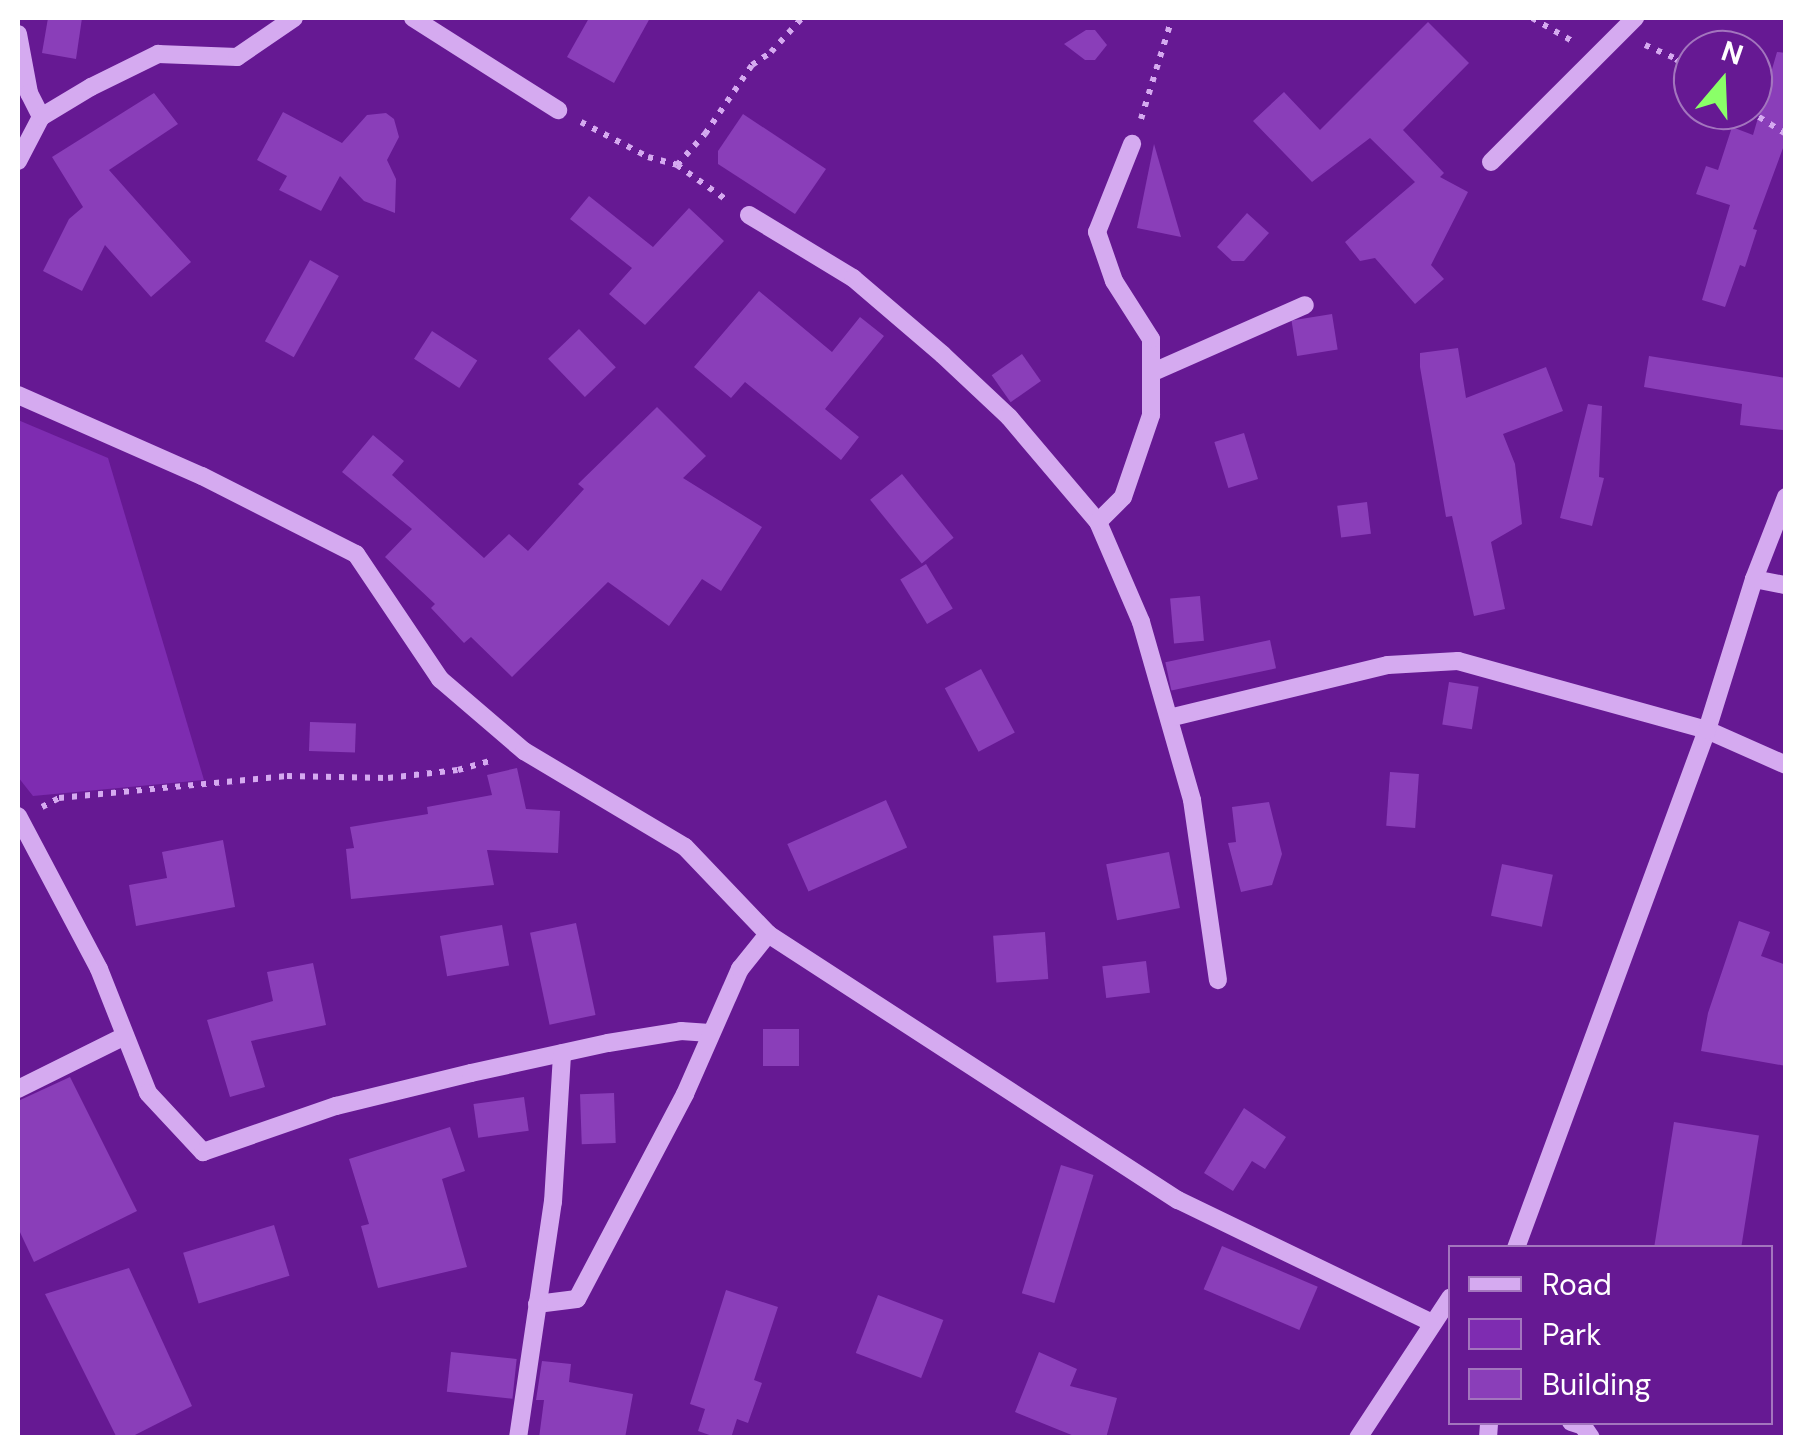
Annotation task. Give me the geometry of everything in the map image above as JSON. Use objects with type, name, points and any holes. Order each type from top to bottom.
[{"type":"street","points":[[18,160],[40,117],[158,54],[237,56],[294,18]]},
{"type":"street","points":[[412,18],[558,110]]},
{"type":"street","points":[[1491,162],[1636,18]]},
{"type":"street","points":[[18,34],[29,93],[40,117]]},
{"type":"street","points":[[1098,522],[1123,497],[1151,415],[1151,339],[1114,281],[1097,232],[1132,144]]},
{"type":"street","points":[[749,214],[853,278],[943,355],[1009,417],[1098,522],[1141,622],[1192,800],[1218,980]]},
{"type":"street","points":[[1151,374],[1306,305]]},
{"type":"street","points":[[18,396],[202,476],[356,554],[440,679],[524,751],[685,847],[768,934],[1178,1200],[1432,1323]]},
{"type":"street","points":[[1517,1245],[1708,730],[1754,579],[1786,497]]},
{"type":"street","points":[[1754,579],[1786,586]]},
{"type":"street","points":[[1169,718],[1388,665],[1458,661],[1708,730],[1786,765]]},
{"type":"street","points":[[18,818],[99,969],[148,1093],[203,1152],[336,1106],[562,1053],[681,1030],[710,1033]]},
{"type":"street","points":[[537,1304],[577,1299],[686,1094],[740,969],[768,934]]},
{"type":"street","points":[[18,1089],[125,1036]]},
{"type":"street","points":[[518,1438],[553,1202],[562,1053]]},
{"type":"street","points":[[1358,1438],[1448,1301]]},
{"type":"path","points":[[677,166],[706,134],[752,65],[771,52],[802,18]]},
{"type":"path","points":[[1132,144],[1172,18]]},
{"type":"path","points":[[1532,18],[1564,34],[1596,59]]},
{"type":"path","points":[[1622,33],[1673,58]]},
{"type":"path","points":[[558,110],[648,157],[677,166],[749,214]]},
{"type":"path","points":[[18,818],[60,798],[287,776],[406,776],[458,770],[524,751]]},
{"type":"green space","points":[[18,420],[108,458],[204,780],[33,796],[18,777]]},
{"type":"building","points":[[48,18],[82,18],[76,59],[42,53]]},
{"type":"building","points":[[589,18],[650,18],[614,83],[567,57]]},
{"type":"building","points":[[1428,22],[1469,63],[1403,130],[1444,173],[1440,177],[1468,192],[1431,265],[1444,279],[1415,304],[1375,258],[1360,261],[1345,242],[1415,182],[1370,138],[1312,182],[1253,121],[1284,92],[1320,130]]},
{"type":"building","points":[[1086,30],[1095,30],[1107,45],[1095,60],[1085,60],[1064,44]]},
{"type":"building","points":[[1777,52],[1786,53],[1786,140],[1753,229],[1757,230],[1745,267],[1740,265],[1725,307],[1702,300],[1730,205],[1696,194],[1706,166],[1718,170],[1731,130],[1753,135],[1754,130],[1773,130],[1773,66]]},
{"type":"building","points":[[154,93],[178,124],[109,170],[191,262],[151,297],[105,245],[82,291],[43,271],[69,219],[83,207],[52,157]]},
{"type":"building","points":[[283,112],[342,143],[367,115],[386,113],[394,119],[399,137],[387,160],[396,179],[395,213],[364,201],[340,176],[321,211],[279,190],[287,176],[257,160]]},
{"type":"building","points":[[743,114],[826,169],[795,214],[718,164],[718,151]]},
{"type":"building","points":[[1154,144],[1181,237],[1137,228]]},
{"type":"building","points":[[589,196],[653,247],[689,208],[724,241],[645,325],[609,294],[632,268],[570,219]]},
{"type":"building","points":[[1247,213],[1269,233],[1244,261],[1232,261],[1217,247]]},
{"type":"building","points":[[310,260],[339,276],[294,357],[265,341]]},
{"type":"building","points":[[759,291],[832,352],[860,317],[884,336],[825,409],[859,437],[841,460],[745,382],[731,398],[694,367]]},
{"type":"building","points":[[1332,314],[1338,350],[1297,356],[1292,320]]},
{"type":"building","points":[[579,329],[616,367],[585,397],[548,359]]},
{"type":"building","points":[[432,331],[477,360],[459,388],[414,359]]},
{"type":"building","points":[[1458,348],[1466,398],[1546,367],[1563,411],[1503,434],[1515,464],[1522,524],[1491,542],[1505,609],[1474,616],[1452,516],[1446,517],[1420,367],[1420,353]]},
{"type":"building","points":[[1022,354],[1041,381],[1011,402],[992,375]]},
{"type":"building","points":[[1649,356],[1786,378],[1783,430],[1740,425],[1742,404],[1644,387]]},
{"type":"building","points":[[1588,404],[1602,406],[1599,477],[1604,478],[1592,526],[1560,518]]},
{"type":"building","points":[[657,407],[706,456],[683,478],[762,527],[721,591],[702,579],[669,626],[608,582],[512,677],[471,637],[464,643],[431,608],[435,604],[385,557],[412,529],[342,472],[373,435],[404,461],[392,475],[484,558],[509,534],[528,551],[584,489],[578,484]]},
{"type":"building","points":[[1244,433],[1258,479],[1228,488],[1214,442]]},
{"type":"building","points":[[902,474],[954,538],[922,564],[870,500]]},
{"type":"building","points":[[1367,502],[1371,534],[1341,537],[1337,506]]},
{"type":"building","points":[[926,564],[953,609],[927,624],[900,579]]},
{"type":"building","points":[[1200,596],[1204,641],[1174,643],[1170,599]]},
{"type":"building","points":[[1270,640],[1276,668],[1171,691],[1165,662]]},
{"type":"building","points":[[981,669],[1015,733],[979,752],[945,688]]},
{"type":"building","points":[[1449,682],[1479,687],[1472,729],[1442,724]]},
{"type":"building","points":[[310,722],[356,724],[355,753],[309,751]]},
{"type":"building","points":[[517,768],[526,809],[560,811],[558,853],[487,850],[494,885],[351,899],[346,849],[354,848],[350,827],[428,814],[427,807],[492,795],[487,775]]},
{"type":"building","points":[[1390,772],[1419,774],[1415,828],[1386,826]]},
{"type":"building","points":[[886,800],[907,848],[808,891],[787,844]]},
{"type":"building","points":[[1269,802],[1282,854],[1272,885],[1241,892],[1228,843],[1236,842],[1232,807]]},
{"type":"building","points":[[223,840],[235,907],[136,926],[129,885],[167,878],[162,852]]},
{"type":"building","points":[[1169,852],[1180,908],[1117,920],[1106,864]]},
{"type":"building","points":[[1502,864],[1553,875],[1542,927],[1491,916]]},
{"type":"building","points":[[1739,921],[1770,932],[1761,956],[1786,965],[1786,1066],[1701,1051],[1708,1013]]},
{"type":"building","points":[[576,923],[596,1015],[550,1025],[530,933]]},
{"type":"building","points":[[502,925],[509,965],[447,976],[440,936]]},
{"type":"building","points":[[1045,932],[1048,979],[996,983],[993,936]]},
{"type":"building","points":[[1146,961],[1150,993],[1106,998],[1102,966]]},
{"type":"building","points":[[313,963],[326,1025],[251,1041],[265,1087],[230,1097],[207,1020],[273,1001],[267,972]]},
{"type":"building","points":[[763,1029],[799,1029],[799,1066],[763,1066]]},
{"type":"building","points":[[70,1077],[137,1211],[34,1262],[18,1228],[18,1101]]},
{"type":"building","points":[[614,1093],[616,1143],[582,1144],[580,1094]]},
{"type":"building","points":[[524,1097],[529,1131],[478,1138],[473,1104]]},
{"type":"building","points":[[1244,1108],[1286,1137],[1265,1169],[1252,1161],[1233,1191],[1204,1173]]},
{"type":"building","points":[[1674,1122],[1759,1135],[1742,1245],[1655,1245]]},
{"type":"building","points":[[450,1127],[465,1171],[442,1179],[467,1267],[378,1288],[361,1226],[369,1224],[349,1159]]},
{"type":"building","points":[[1061,1165],[1094,1175],[1054,1303],[1022,1293]]},
{"type":"building","points":[[274,1225],[289,1276],[199,1303],[183,1253]]},
{"type":"building","points":[[1222,1246],[1318,1287],[1299,1330],[1204,1289]]},
{"type":"building","points":[[129,1268],[192,1406],[129,1438],[117,1438],[45,1294]]},
{"type":"building","points":[[726,1290],[778,1307],[754,1380],[762,1383],[748,1423],[737,1419],[731,1438],[718,1438],[698,1431],[705,1409],[690,1404]]},
{"type":"building","points":[[878,1295],[943,1320],[921,1378],[856,1353]]},
{"type":"building","points":[[451,1352],[517,1359],[512,1399],[447,1392]]},
{"type":"building","points":[[1039,1352],[1077,1369],[1070,1386],[1117,1398],[1106,1438],[1079,1438],[1015,1412]]},
{"type":"building","points":[[542,1361],[571,1364],[569,1382],[633,1394],[625,1438],[539,1438],[544,1400],[536,1400]]}]
